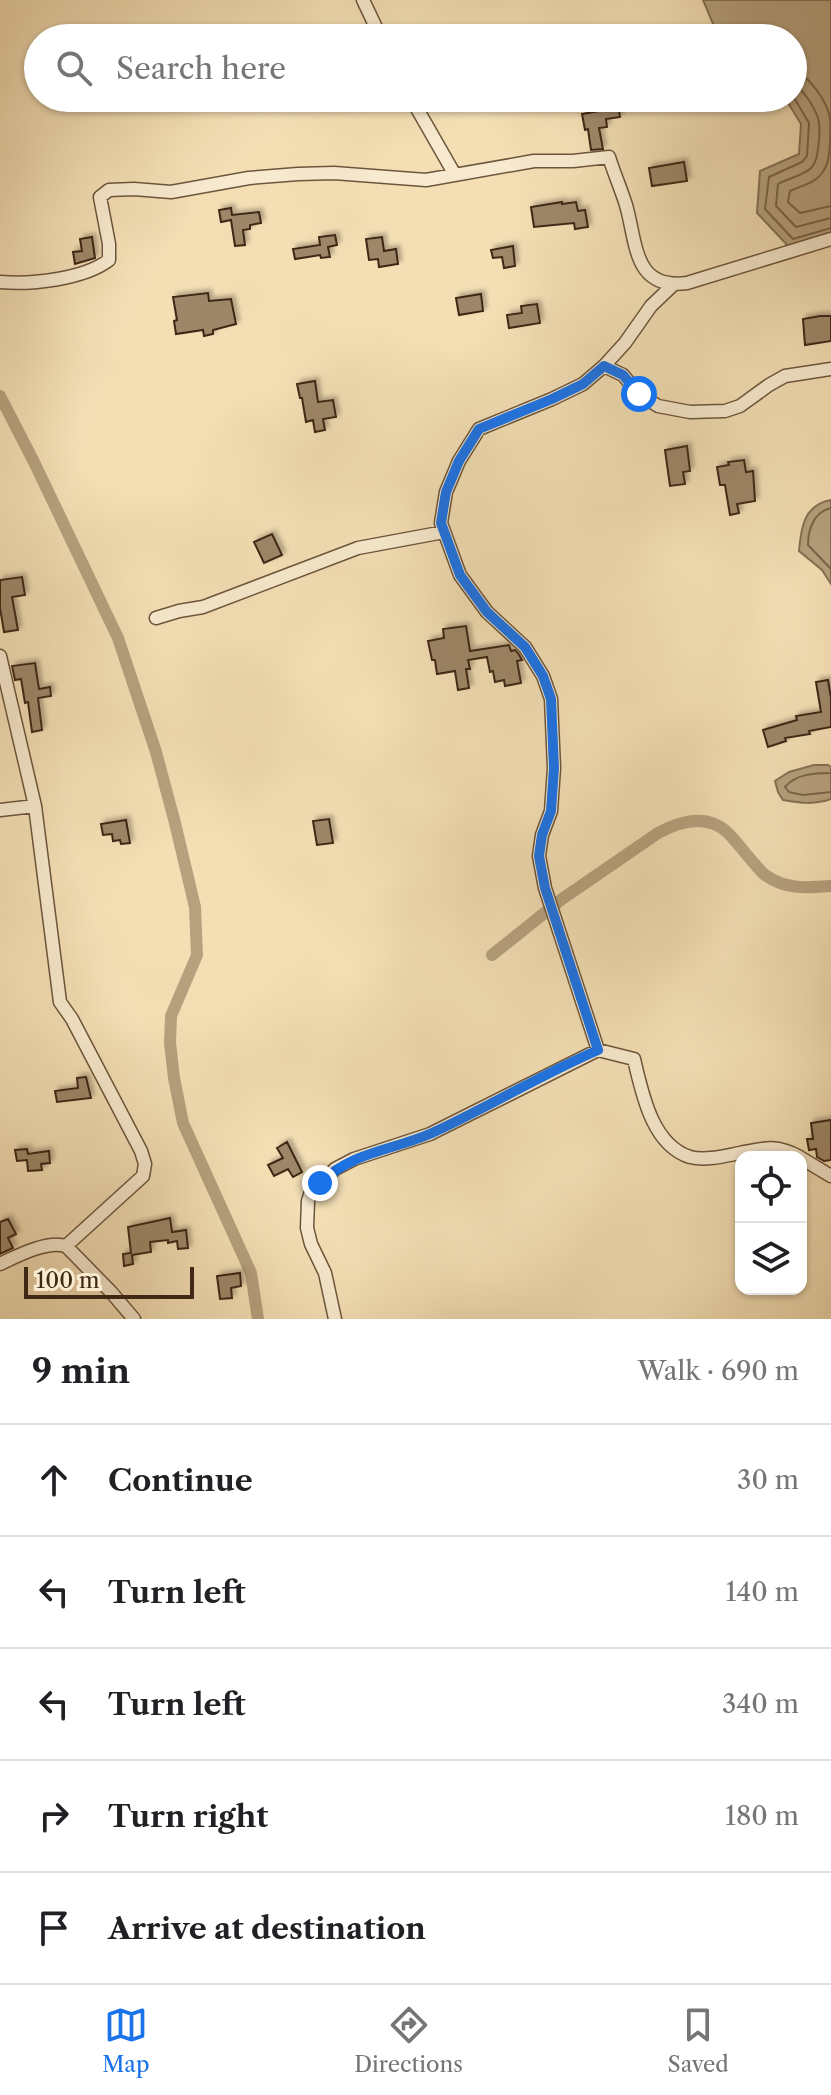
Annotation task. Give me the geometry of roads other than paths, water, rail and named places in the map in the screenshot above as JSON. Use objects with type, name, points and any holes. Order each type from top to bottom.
[{"type":"street","points":[[363,0],[374,24]]},
{"type":"street","points":[[419,112],[455,175]]},
{"type":"street","points":[[0,282],[36,282],[80,273],[109,260],[100,197],[109,190],[171,192],[249,178],[298,174],[334,173],[426,180],[534,161],[609,157],[626,205],[638,257],[656,281],[673,285],[699,280],[831,239]]},
{"type":"street","points":[[598,1050],[545,888],[539,856],[539,846],[551,811],[554,768],[551,699],[543,676],[525,647],[487,612],[460,575],[441,523],[446,492],[459,461],[479,429],[583,384],[625,343],[651,306],[673,285]]},
{"type":"street","points":[[604,366],[623,375],[639,394],[658,406],[690,412],[725,411],[740,406],[785,376],[831,369]]},
{"type":"street","points":[[156,618],[203,607],[358,548],[444,532]]},
{"type":"street","points":[[0,656],[35,806],[60,1002],[79,1032],[145,1164],[143,1176],[66,1246]]},
{"type":"street","points":[[0,810],[35,806]]},
{"type":"street","points":[[335,1319],[325,1273],[307,1228],[311,1192],[335,1169],[354,1159],[430,1134],[598,1050],[634,1059],[643,1099],[670,1147],[692,1157],[713,1158],[735,1154]]},
{"type":"street","points":[[749,1151],[770,1147],[782,1151]]},
{"type":"street","points":[[807,1161],[831,1176]]},
{"type":"street","points":[[0,1264],[28,1251],[58,1243],[66,1246],[134,1319]]},
{"type":"water","points":[[703,0],[831,0],[831,235],[791,249],[757,213],[760,171],[799,154],[801,124],[794,112],[807,112],[807,24],[713,24]]},
{"type":"water","points":[[831,500],[831,584],[822,570],[799,551],[806,518],[815,507]]},
{"type":"water","points":[[814,765],[831,767],[831,799],[807,803],[783,800],[775,781],[789,772]]},
{"type":"waterway","points":[[0,396],[118,638],[156,752],[195,907],[197,955],[171,1016],[174,1078],[183,1123],[251,1273],[258,1319]]},
{"type":"waterway","points":[[492,955],[562,899],[658,833],[684,822],[702,821],[720,827],[773,880],[789,886],[831,886]]}]
